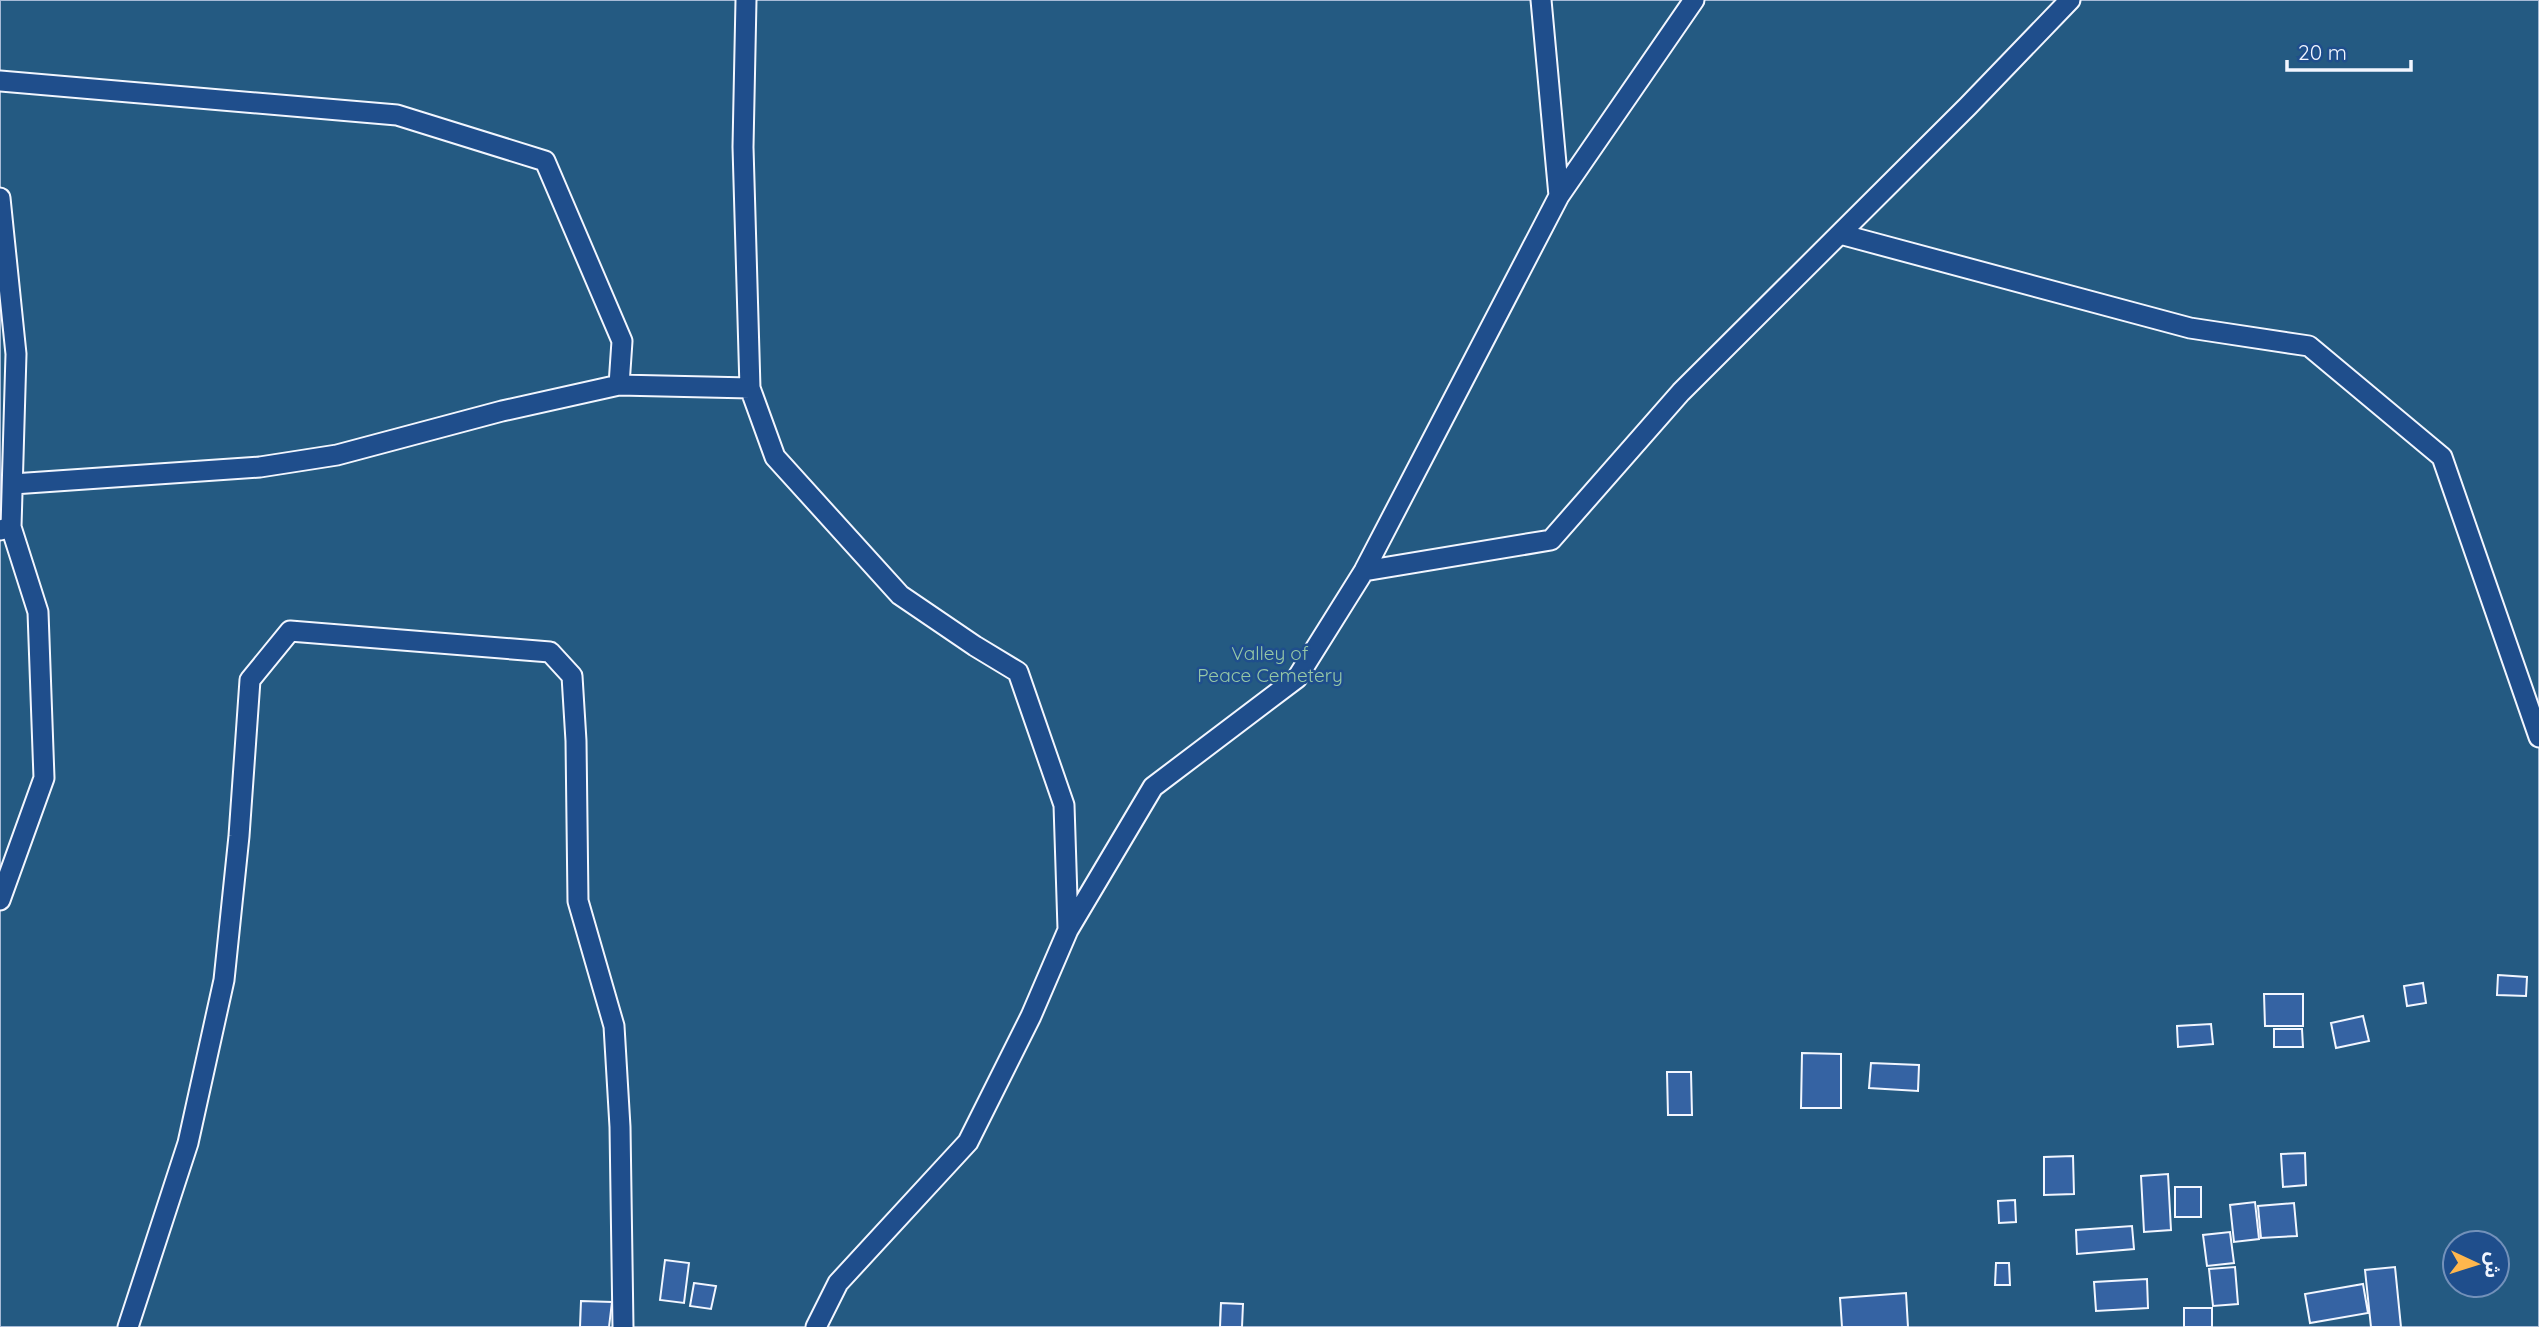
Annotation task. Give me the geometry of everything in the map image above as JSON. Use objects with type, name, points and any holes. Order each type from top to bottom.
[{"type":"lane","points":[[746,0],[743,147],[750,387],[775,457],[901,595],[1018,673],[1064,805],[1068,930]]},
{"type":"lane","points":[[1541,0],[1559,196]]},
{"type":"lane","points":[[816,1327],[838,1283],[968,1142],[1031,1016],[1068,930],[1153,787],[1297,678],[1364,570],[1559,196],[1694,0]]},
{"type":"lane","points":[[1364,570],[1551,540],[1681,392],[2070,0]]},
{"type":"lane","points":[[0,81],[397,115],[545,161],[622,341],[619,385]]},
{"type":"lane","points":[[0,198],[16,354],[13,484],[6,528],[38,612],[44,778],[0,900]]},
{"type":"lane","points":[[1840,234],[2190,328],[2309,346],[2442,457],[2539,737]]},
{"type":"lane","points":[[13,484],[260,467],[337,455],[502,411],[619,385],[750,387]]},
{"type":"lane","points":[[128,1327],[188,1143],[224,980],[239,836],[250,680],[290,631],[550,652],[572,676],[576,741],[578,901],[614,1026],[620,1127],[623,1327]]},
{"type":"green space","name":"Valley of Peace Cemetery","points":[[0,0],[2539,0],[2539,1327],[0,1327]]},
{"type":"building","points":[[2498,975],[2527,977],[2526,996],[2497,995]]},
{"type":"building","points":[[2423,983],[2426,1003],[2407,1006],[2404,986]]},
{"type":"building","points":[[2264,994],[2303,994],[2303,1026],[2265,1026]]},
{"type":"building","points":[[2363,1016],[2369,1041],[2336,1048],[2331,1023]]},
{"type":"building","points":[[2211,1024],[2213,1044],[2178,1047],[2177,1026]]},
{"type":"building","points":[[2274,1029],[2302,1029],[2303,1047],[2274,1047]]},
{"type":"building","points":[[1802,1053],[1841,1054],[1841,1108],[1801,1108]]},
{"type":"building","points":[[1871,1063],[1919,1065],[1918,1091],[1869,1088]]},
{"type":"building","points":[[1667,1072],[1691,1072],[1692,1115],[1668,1115]]},
{"type":"building","points":[[2305,1153],[2306,1185],[2283,1187],[2281,1154]]},
{"type":"building","points":[[2073,1156],[2074,1194],[2044,1195],[2044,1157]]},
{"type":"building","points":[[2168,1174],[2171,1230],[2144,1232],[2141,1176]]},
{"type":"building","points":[[2175,1187],[2201,1187],[2201,1217],[2175,1217]]},
{"type":"building","points":[[2015,1200],[2016,1222],[1999,1223],[1998,1201]]},
{"type":"building","points":[[2255,1202],[2259,1239],[2234,1242],[2230,1205]]},
{"type":"building","points":[[2294,1203],[2297,1236],[2261,1238],[2258,1206]]},
{"type":"building","points":[[2132,1226],[2134,1249],[2077,1254],[2076,1230]]},
{"type":"building","points":[[2230,1232],[2234,1263],[2207,1266],[2203,1235]]},
{"type":"building","points":[[665,1260],[689,1263],[684,1303],[660,1300]]},
{"type":"building","points":[[1996,1263],[2009,1263],[2010,1285],[1995,1285]]},
{"type":"building","points":[[2235,1267],[2238,1304],[2213,1306],[2209,1269]]},
{"type":"building","points":[[2395,1267],[2401,1327],[2371,1327],[2365,1270]]},
{"type":"building","points":[[2147,1279],[2148,1308],[2096,1311],[2094,1282]]},
{"type":"building","points":[[694,1283],[716,1286],[711,1309],[690,1306]]},
{"type":"building","points":[[2363,1284],[2368,1313],[2310,1323],[2305,1294]]},
{"type":"building","points":[[1906,1293],[1908,1327],[1842,1327],[1840,1298]]},
{"type":"building","points":[[581,1301],[612,1302],[609,1327],[580,1327]]},
{"type":"building","points":[[1221,1303],[1243,1304],[1242,1327],[1220,1327]]},
{"type":"building","points":[[2184,1308],[2212,1308],[2212,1327],[2184,1327]]}]
